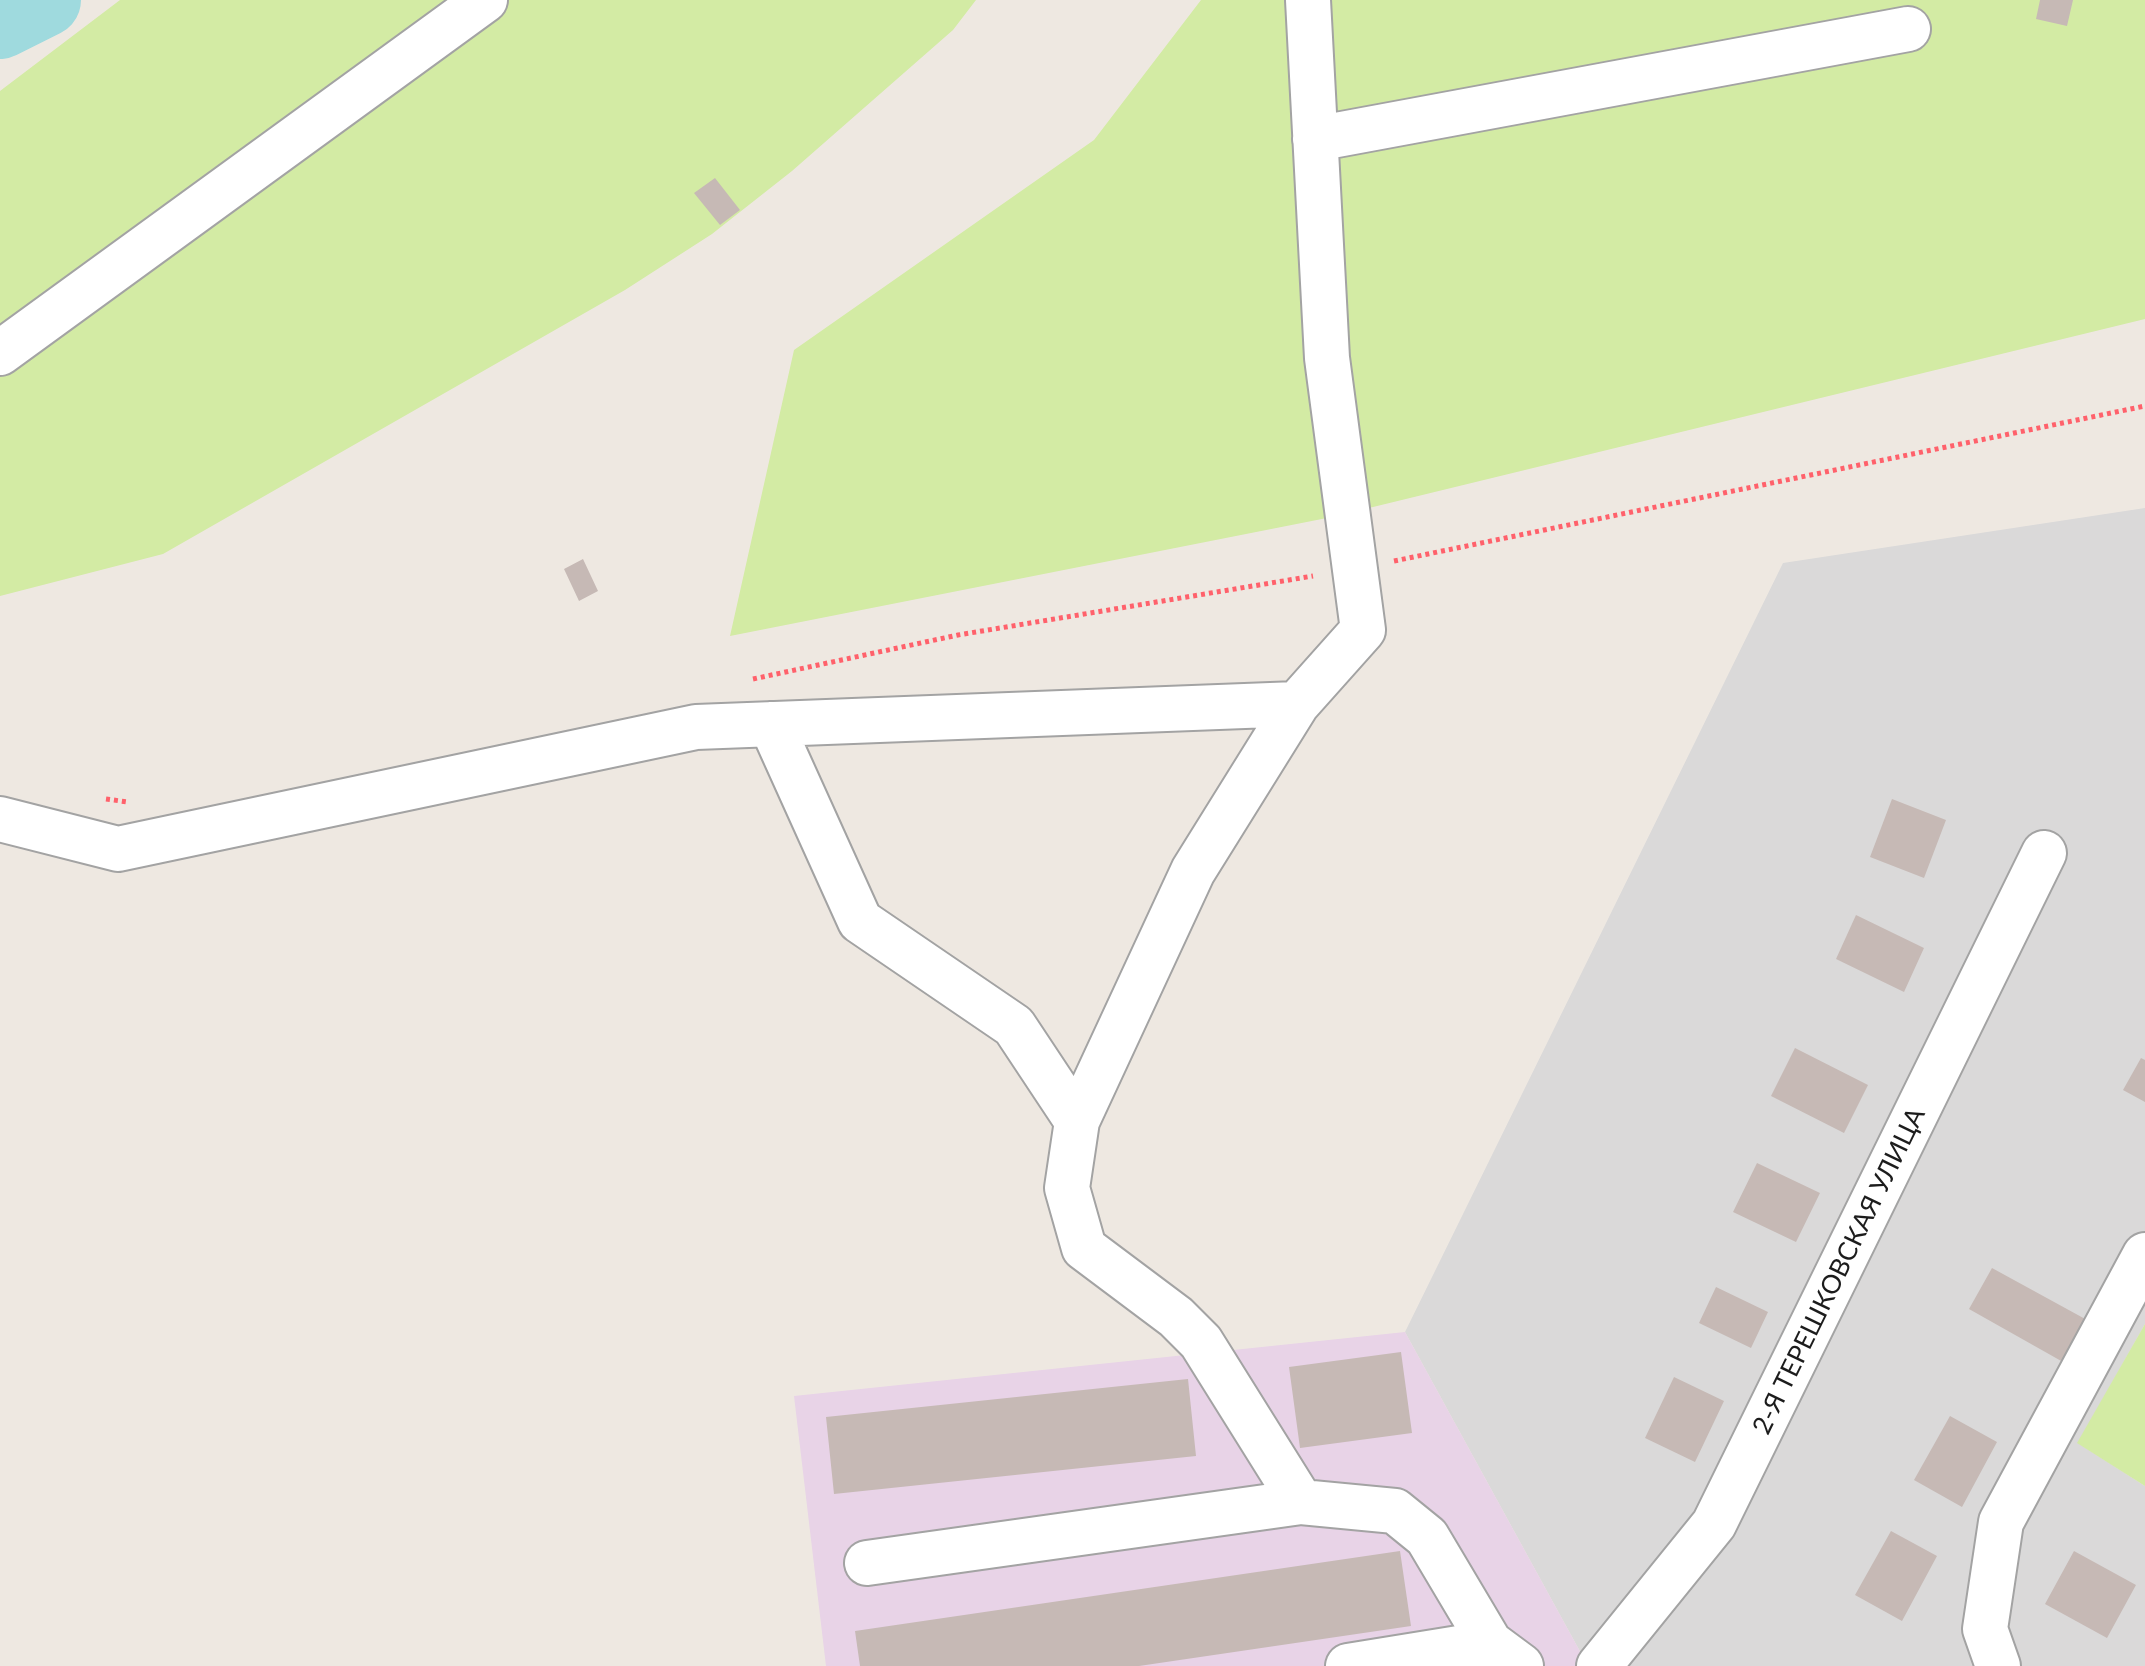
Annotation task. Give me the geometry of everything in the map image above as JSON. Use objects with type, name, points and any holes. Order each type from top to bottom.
[{"type":"street","points":[[0,353],[485,0]]},
{"type":"street","points":[[1301,1502],[1201,1342],[1176,1317],[1084,1248],[1067,1188],[1077,1121],[1193,871],[1297,704],[1363,630],[1327,358],[1308,0]]},
{"type":"street","points":[[1315,139],[1908,29]]},
{"type":"street","points":[[0,819],[118,849],[696,727],[1297,704]]},
{"type":"street","points":[[771,724],[860,921],[1014,1026],[1077,1121]]},
{"type":"street","name":"2-Я ТЕРЕШКОВСКАЯ УЛИЦА","points":[[1599,1666],[1714,1524],[2044,853]]},
{"type":"street","points":[[1991,1647],[2001,1522],[2145,1255]]},
{"type":"street","points":[[867,1563],[1301,1502],[1395,1511],[1427,1537],[1506,1654],[1348,1666]]},
{"type":"path","points":[[1355,569],[2145,406]]},
{"type":"shaded area","points":[[2145,508],[2145,1324],[2078,1443],[2145,1486],[2145,1666],[1588,1666],[1405,1332],[1783,563]]},
{"type":"shaded area","points":[[1405,1332],[1588,1666],[826,1666],[794,1396]]},
{"type":"green space","points":[[120,0],[976,0],[953,30],[792,171],[712,234],[625,290],[163,554],[0,596],[0,91]]},
{"type":"green space","points":[[1201,0],[2145,0],[2145,319],[1332,517],[730,636],[794,350],[1094,140]]},
{"type":"green space","points":[[2145,1324],[2145,1486],[2077,1443]]},
{"type":"building","points":[[2040,0],[2073,0],[2067,26],[2036,19]]},
{"type":"building","points":[[715,178],[740,210],[720,225],[694,193]]},
{"type":"building","points":[[583,559],[598,591],[579,601],[564,569]]},
{"type":"building","points":[[1892,799],[1946,820],[1924,878],[1870,857]]},
{"type":"building","points":[[1856,915],[1924,948],[1904,992],[1836,959]]},
{"type":"building","points":[[1795,1048],[1868,1085],[1844,1133],[1771,1096]]},
{"type":"building","points":[[2141,1058],[2145,1060],[2145,1102],[2123,1090]]},
{"type":"building","points":[[1757,1163],[1820,1193],[1796,1242],[1733,1212]]},
{"type":"building","points":[[1992,1268],[2087,1320],[2063,1362],[1969,1309]]},
{"type":"building","points":[[1716,1287],[1768,1312],[1751,1348],[1699,1323]]},
{"type":"building","points":[[1401,1352],[1412,1433],[1300,1448],[1289,1367]]},
{"type":"building","points":[[1674,1377],[1724,1401],[1695,1462],[1645,1438]]},
{"type":"building","points":[[1188,1379],[1196,1456],[834,1494],[826,1417]]},
{"type":"building","points":[[1950,1416],[1997,1442],[1962,1507],[1914,1480]]},
{"type":"building","points":[[1891,1531],[1937,1556],[1902,1621],[1855,1595]]},
{"type":"building","points":[[1400,1551],[1411,1626],[1139,1666],[860,1666],[855,1631]]},
{"type":"building","points":[[2074,1551],[2136,1585],[2107,1638],[2045,1604]]},
{"type":"waterway","points":[[0,22],[44,0]]}]
